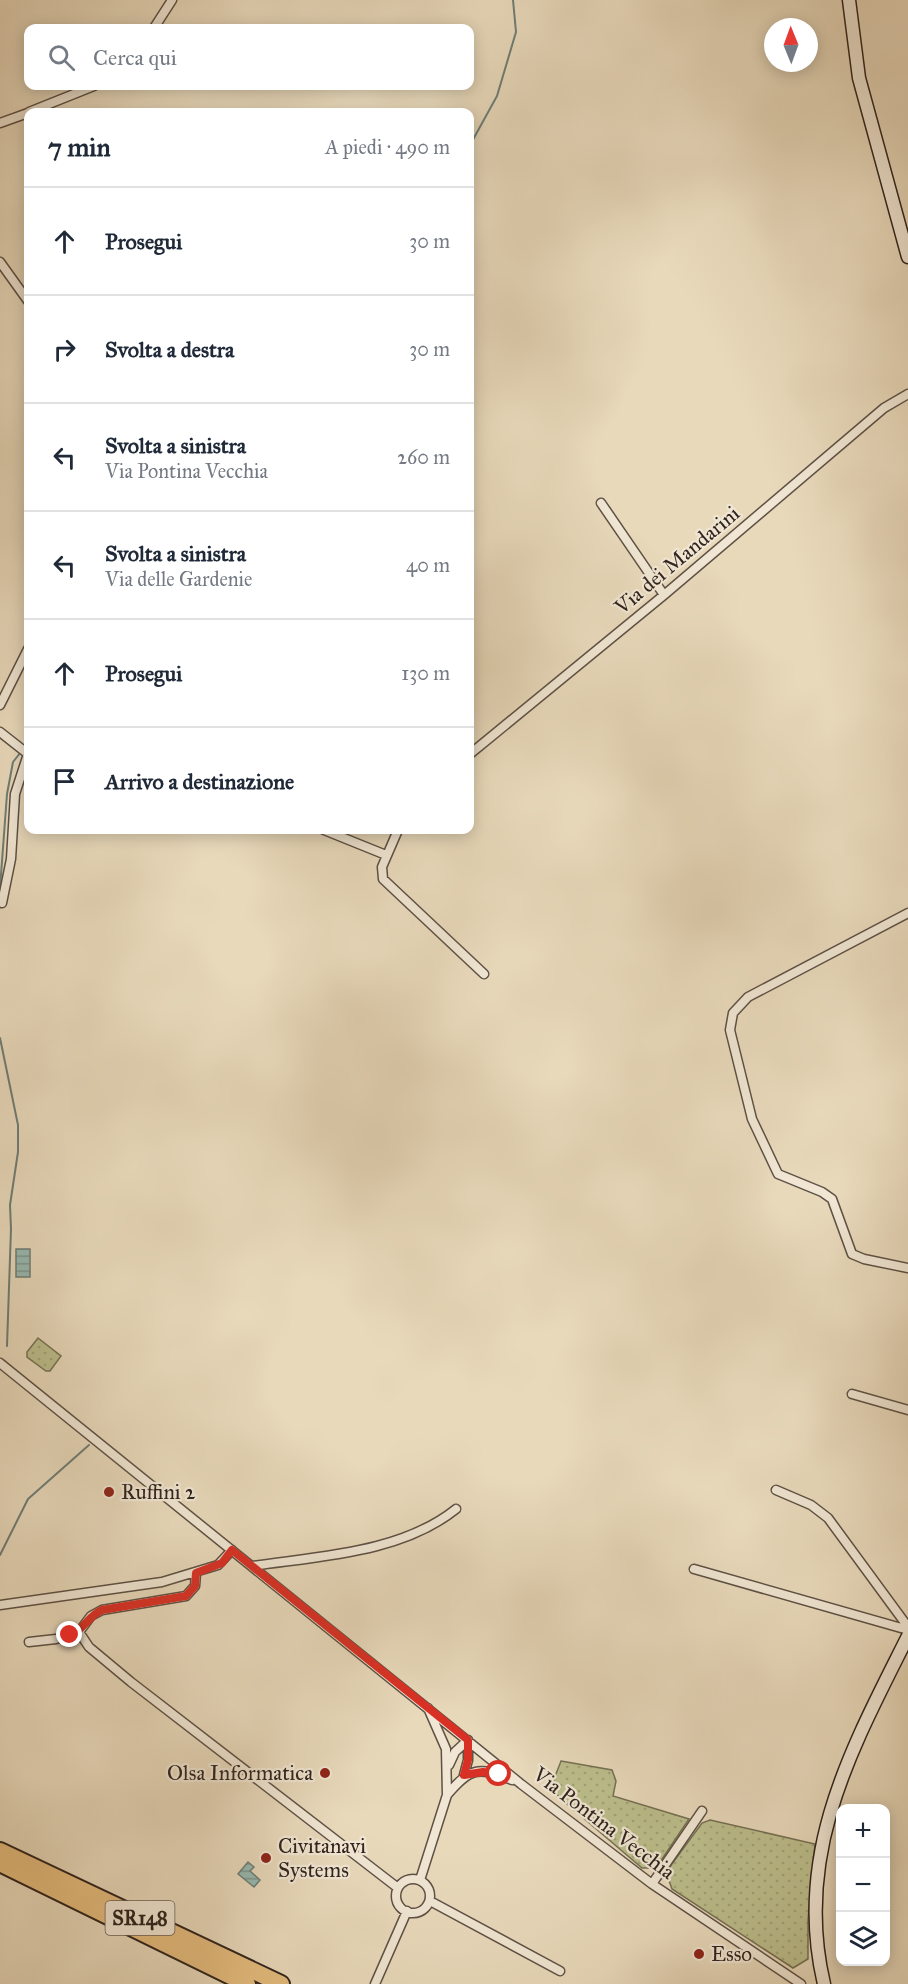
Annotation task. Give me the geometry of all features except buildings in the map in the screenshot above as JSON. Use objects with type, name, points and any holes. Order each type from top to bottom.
[{"type":"highway","name":"SR148","points":[[0,1851],[281,1984]]},
{"type":"highway","name":"SR148","points":[[0,1863],[247,1984]]},
{"type":"main road","points":[[849,0],[860,84],[908,257]]},
{"type":"main road","points":[[824,1984],[817,1946],[817,1896],[820,1857],[828,1815],[848,1759],[908,1636]]},
{"type":"street","points":[[157,24],[172,0]]},
{"type":"street","points":[[41,108],[84,90]]},
{"type":"street","points":[[0,123],[24,115]]},
{"type":"street","points":[[0,262],[24,295]]},
{"type":"street","name":"Via dei Mandarini","points":[[474,751],[664,595],[884,408],[908,394]]},
{"type":"street","points":[[601,503],[664,595]]},
{"type":"street","points":[[0,705],[24,657]]},
{"type":"street","points":[[0,732],[24,751]]},
{"type":"street","points":[[2,903],[11,859],[16,788],[24,765]]},
{"type":"street","points":[[334,834],[386,855]]},
{"type":"street","points":[[396,834],[381,872],[383,879],[484,975]]},
{"type":"street","points":[[908,913],[748,997],[735,1010],[730,1026],[748,1109],[776,1171],[830,1197],[836,1208],[846,1241],[854,1255],[908,1269]]},
{"type":"street","name":"Via Pontina Vecchia","points":[[0,1363],[427,1705],[521,1784],[652,1884],[801,1984]]},
{"type":"street","points":[[852,1394],[908,1410]]},
{"type":"street","points":[[776,1490],[811,1505],[828,1518],[908,1629]]},
{"type":"street","points":[[253,1566],[324,1557],[370,1547],[425,1529],[456,1509]]},
{"type":"street","points":[[0,1605],[144,1586],[196,1573],[222,1563],[232,1550]]},
{"type":"street","points":[[694,1569],[908,1629]]},
{"type":"street","points":[[28,1642],[56,1639],[79,1632],[91,1616],[102,1610],[186,1596],[195,1586],[196,1573]]},
{"type":"street","points":[[79,1632],[89,1647],[130,1682],[398,1888]]},
{"type":"street","points":[[420,1880],[447,1795],[444,1743],[427,1705]]},
{"type":"street","points":[[447,1773],[455,1752],[468,1740]]},
{"type":"street","points":[[447,1795],[464,1775],[468,1760],[468,1740]]},
{"type":"street","points":[[464,1775],[487,1772],[521,1784]]},
{"type":"street","points":[[652,1884],[702,1811]]},
{"type":"street","points":[[398,1888],[410,1879],[420,1880],[428,1886],[430,1901]]},
{"type":"street","points":[[398,1888],[398,1904],[407,1911],[418,1912],[430,1901]]},
{"type":"street","points":[[430,1901],[560,1971]]},
{"type":"street","points":[[375,1984],[407,1911]]},
{"type":"green space","points":[[38,1338],[61,1356],[50,1371],[46,1371],[27,1357],[27,1352]]},
{"type":"green space","points":[[561,1761],[612,1770],[616,1781],[613,1796],[689,1819],[656,1868],[642,1868],[560,1798],[551,1787]]},
{"type":"green space","points":[[710,1820],[815,1844],[808,1920],[808,1959],[793,1968],[672,1889],[666,1872],[702,1823]]},
{"type":"water","points":[[16,1249],[30,1249],[30,1277],[16,1277]]},
{"type":"water","points":[[248,1862],[254,1867],[250,1871],[260,1880],[254,1887],[238,1874]]},
{"type":"waterway","points":[[474,138],[497,96],[516,32],[513,0]]},
{"type":"waterway","points":[[0,888],[7,794],[13,762],[24,748]]},
{"type":"waterway","points":[[0,1038],[18,1125],[18,1152],[10,1205],[7,1346]]},
{"type":"waterway","points":[[0,1555],[28,1499],[89,1445]]},
{"type":"place","name":"Ruffini 2","points":[[109,1492]]},
{"type":"place","name":"Olsa Informatica","points":[[325,1773]]},
{"type":"place","name":"Civitanavi Systems","points":[[266,1858]]},
{"type":"place","name":"Esso","points":[[699,1954]]},
{"type":"route","points":[[70,1635],[79,1632],[91,1616],[102,1610],[186,1596],[195,1586],[196,1573],[218,1566],[226,1560],[232,1550],[468,1740],[468,1760],[464,1775],[476,1772],[499,1774]]}]
